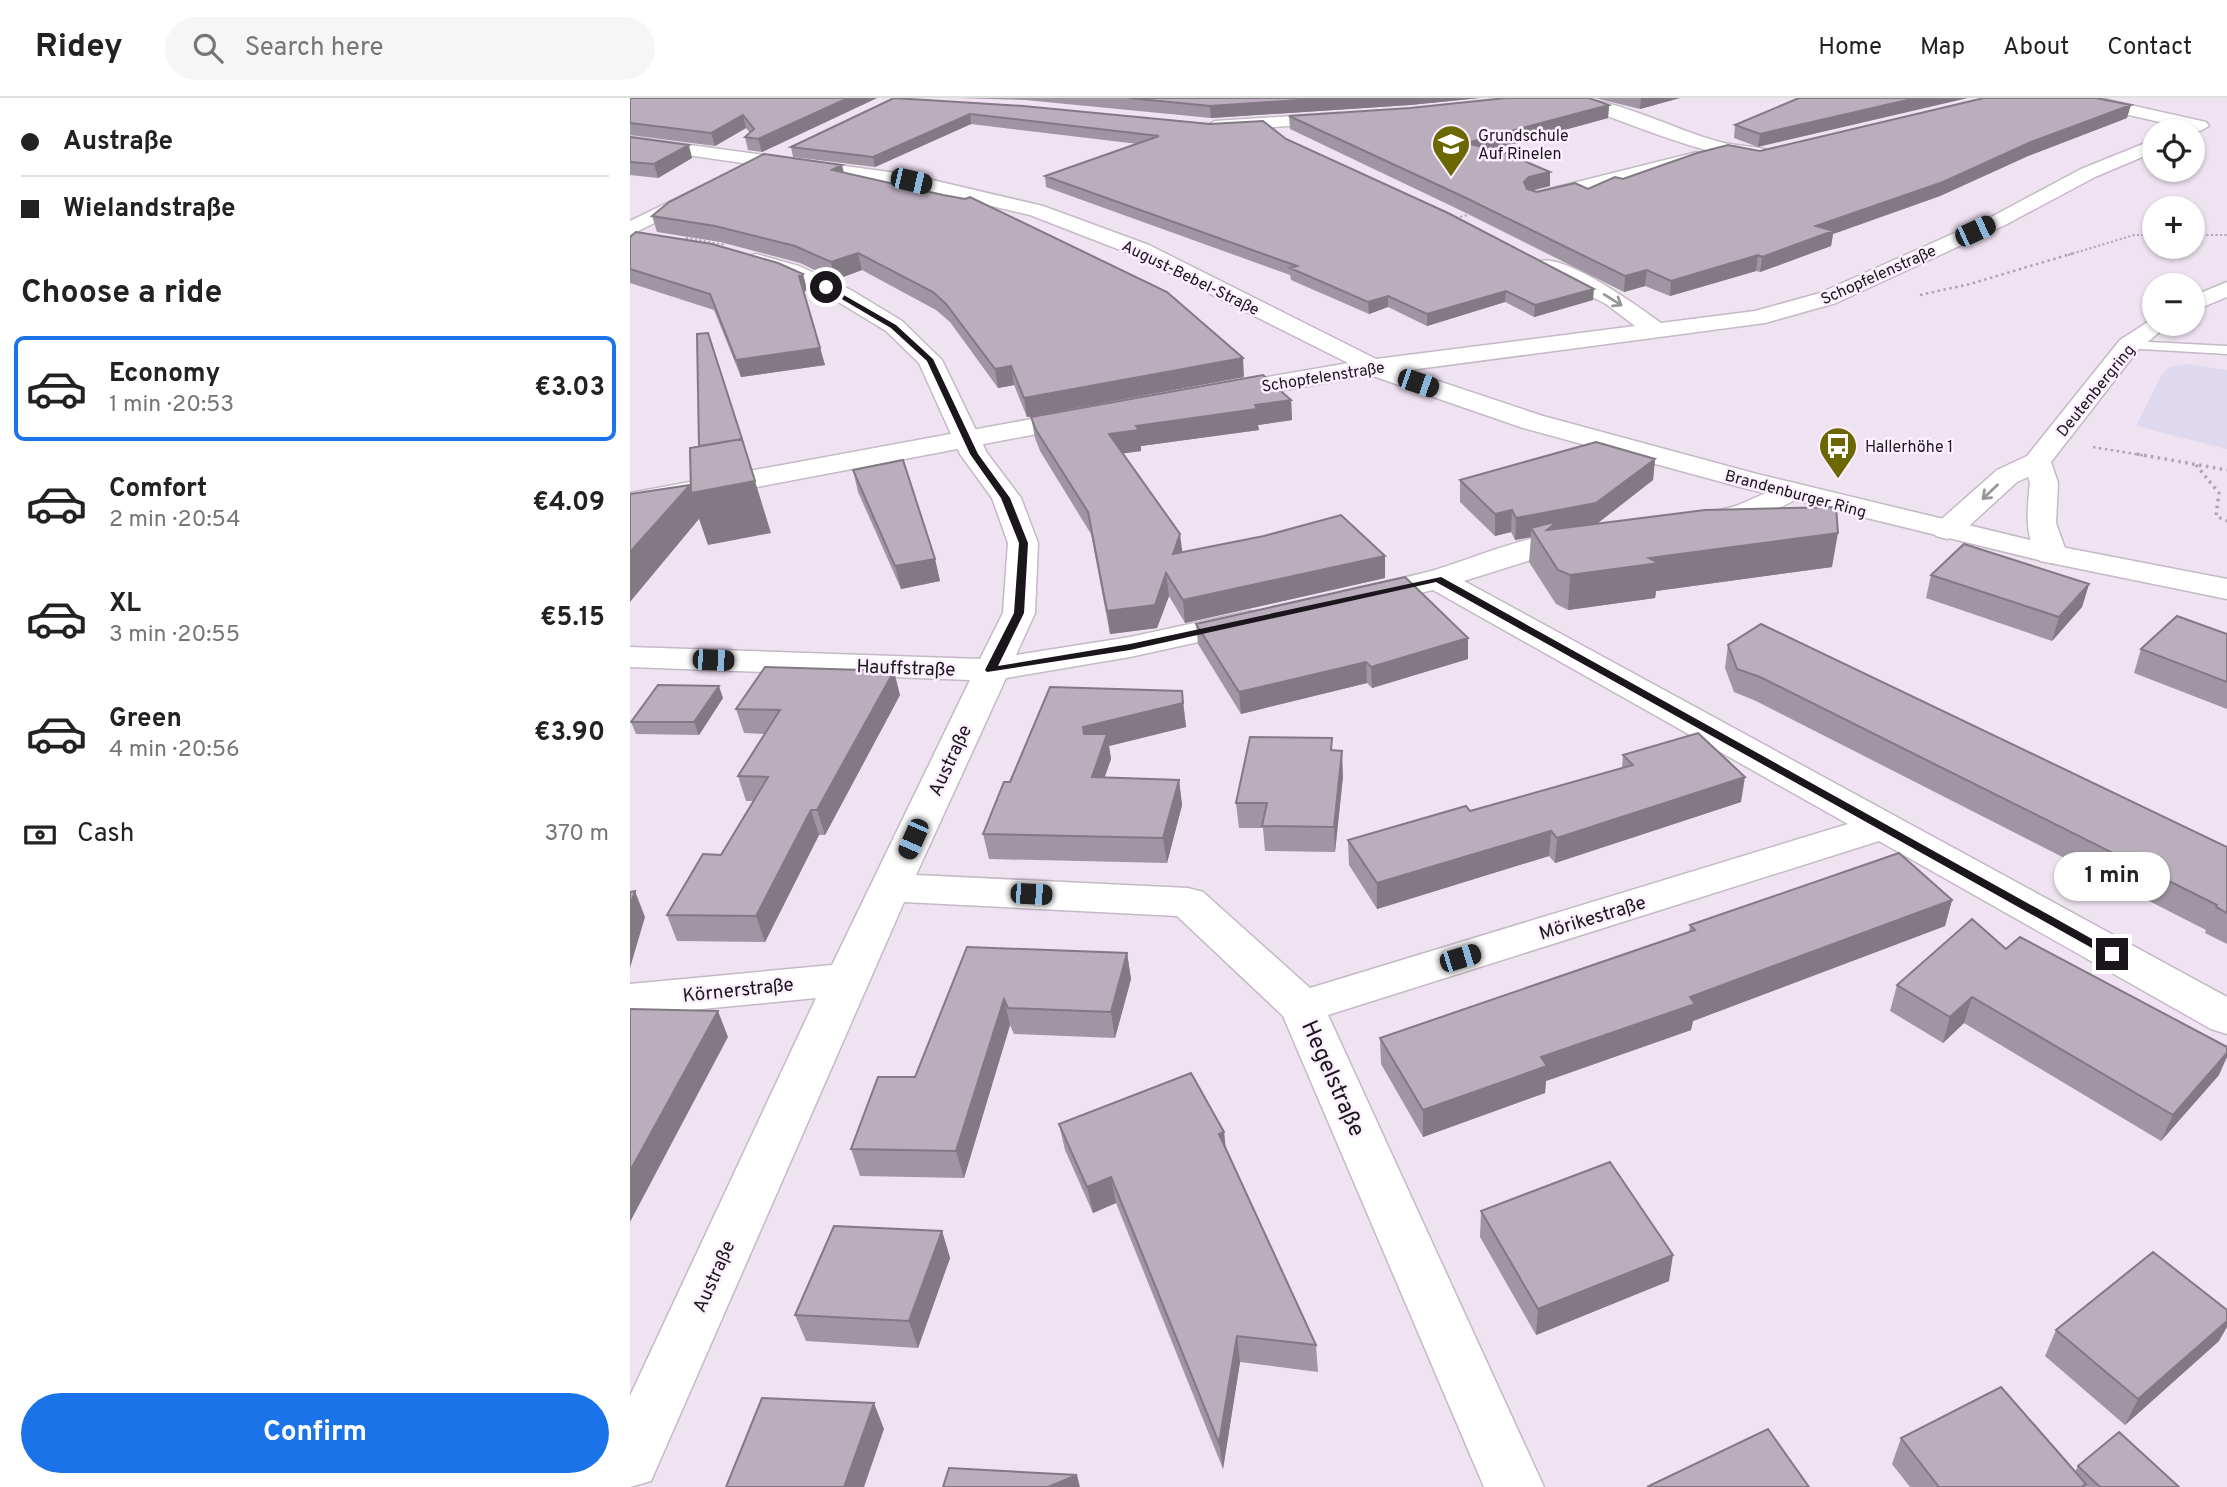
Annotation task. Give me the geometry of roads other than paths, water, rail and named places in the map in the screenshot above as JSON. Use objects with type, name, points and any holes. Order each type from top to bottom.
[{"type":"street","points":[[1577,98],[1726,150],[1758,156],[1783,150]]},
{"type":"street","points":[[2077,98],[2157,119]]},
{"type":"street","points":[[1200,126],[1359,117]]},
{"type":"street","points":[[2205,125],[2220,118]]},
{"type":"street","points":[[1270,124],[1294,143]]},
{"type":"street","name":"August-Bebel-Straße","points":[[630,142],[768,159],[911,181],[1036,210],[1140,250],[1372,367]]},
{"type":"street","points":[[736,175],[796,145]]},
{"type":"street","points":[[1536,198],[1726,150]]},
{"type":"street","name":"Schopfelenstraße","points":[[1200,396],[1372,367],[1757,318],[1828,298],[2000,220],[2088,173],[2142,151]]},
{"type":"street","points":[[630,229],[713,187]]},
{"type":"street","points":[[630,237],[658,242]]},
{"type":"street","name":"Austraße","points":[[630,1461],[847,979],[1019,613],[1023,543],[1006,498],[974,454],[930,360],[894,326],[843,295],[791,271],[731,255]]},
{"type":"street","points":[[1529,256],[1614,299],[1657,331]]},
{"type":"street","points":[[2205,299],[2227,289]]},
{"type":"street","name":"Deutenbergring","points":[[1947,530],[2007,476],[2045,451],[2129,345],[2142,335]]},
{"type":"street","name":"Brandenburger Ring","points":[[1372,367],[1533,422],[1791,491],[2052,554],[2227,589]]},
{"type":"street","points":[[630,502],[1109,413]]},
{"type":"street","points":[[2045,451],[2041,523],[2052,554]]},
{"type":"street","points":[[1670,528],[1711,522],[1747,512],[1791,491]]},
{"type":"street","points":[[1339,602],[1437,579],[1549,544],[1616,535]]},
{"type":"street","points":[[1437,579],[2227,1017]]},
{"type":"street","name":"Hauffstraße","points":[[630,657],[990,670],[1130,647],[1273,616]]},
{"type":"street","name":"Mörikestraße","points":[[1302,1007],[1882,827]]},
{"type":"street","name":"Hegelstraße","points":[[891,888],[1188,902],[1302,1007],[1514,1487]]},
{"type":"street","name":"Körnerstraße","points":[[630,1000],[847,979]]},
{"type":"lane","points":[[2129,345],[2227,350]]},
{"type":"place","name":"Grundschule Auf Rinelen","points":[[1451,178]]},
{"type":"place","name":"Hallerhöhe 1","points":[[1838,480]]}]
